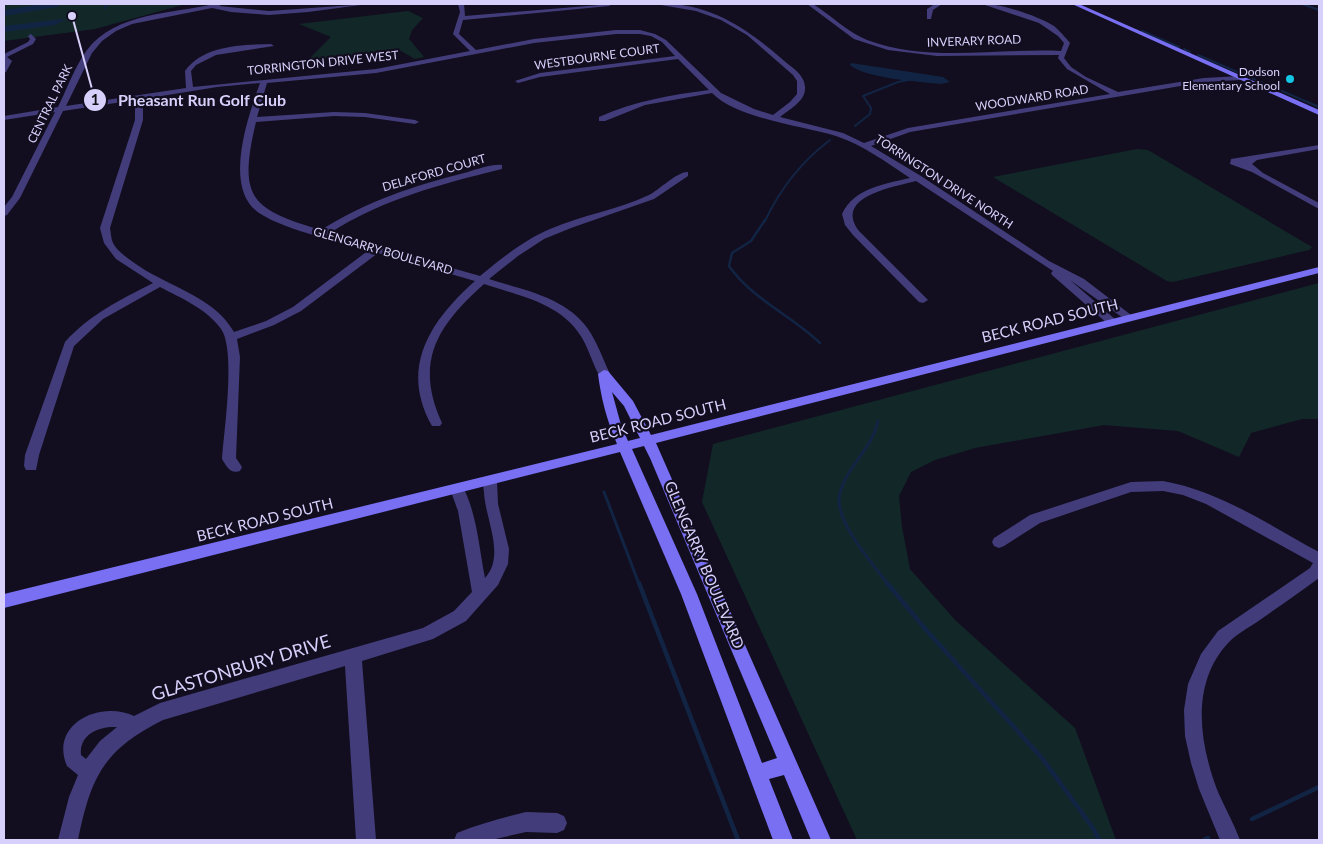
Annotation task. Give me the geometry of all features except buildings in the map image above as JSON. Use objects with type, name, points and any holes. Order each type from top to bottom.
[{"type":"main road","points":[[1075,4],[1319,113]]},
{"type":"main road","name":"BECK ROAD SOUTH","points":[[4,601],[490,481],[1319,270]]},
{"type":"main road","name":"GLENGARRY BOULEVARD","points":[[604,374],[628,404],[648,440],[821,840]]},
{"type":"main road","name":"GLENGARRY BOULEVARD","points":[[604,374],[609,408],[689,594],[783,840]]},
{"type":"main road","points":[[758,773],[789,764]]},
{"type":"street","name":"CENTRAL PARK","points":[[4,213],[16,198],[89,52],[100,38],[124,26],[146,19],[222,4]]},
{"type":"street","points":[[222,4],[246,12]]},
{"type":"street","points":[[212,6],[238,12],[282,12],[317,6],[365,4]]},
{"type":"street","points":[[461,4],[464,10],[456,28],[456,34],[473,51]]},
{"type":"street","points":[[461,18],[609,4]]},
{"type":"street","points":[[658,4],[683,5],[732,22],[800,79],[802,89],[799,97],[775,117]]},
{"type":"street","name":"INVERARY ROAD","points":[[810,4],[850,33],[863,40],[905,52],[926,54],[1017,51],[1062,53]]},
{"type":"street","points":[[929,18],[930,9],[939,4]]},
{"type":"street","points":[[986,4],[1050,26],[1062,35],[1067,43],[1061,58],[1069,68],[1118,95]]},
{"type":"street","name":"TORRINGTON DRIVE WEST","points":[[62,108],[190,89],[376,71],[473,51],[534,41],[626,31],[646,34]]},
{"type":"street","name":"TORRINGTON DRIVE NORTH","points":[[646,34],[662,40],[714,91],[734,105],[840,135],[865,145],[1045,263],[1080,282],[1130,318]]},
{"type":"street","points":[[4,71],[9,61],[4,57],[31,43],[33,39],[31,36]]},
{"type":"street","points":[[190,89],[188,72],[192,66],[202,59],[228,50],[271,46]]},
{"type":"street","name":"WESTBOURNE COURT","points":[[518,81],[540,75],[680,57]]},
{"type":"street","name":"WOODWARD ROAD","points":[[1204,80],[1228,73]]},
{"type":"street","name":"WOODWARD ROAD","points":[[865,145],[908,130],[1204,80],[1240,78]]},
{"type":"street","name":"GLENGARRY BOULEVARD","points":[[264,81],[251,120],[244,179],[249,197],[258,208],[272,217],[536,296],[564,311],[583,330],[604,374]]},
{"type":"street","points":[[602,119],[620,110],[645,103],[714,91]]},
{"type":"street","points":[[139,98],[139,120],[111,209],[105,233],[107,244],[115,254],[132,266],[211,312],[223,324],[231,337],[234,356],[229,459],[235,468]]},
{"type":"street","points":[[4,112],[62,108]]},
{"type":"street","points":[[4,118],[43,113],[62,108]]},
{"type":"street","points":[[251,120],[334,114],[365,115],[415,122]]},
{"type":"street","points":[[1319,147],[1251,160],[1234,161],[1234,164],[1256,173],[1319,206]]},
{"type":"street","points":[[1251,160],[1248,165],[1256,173]]},
{"type":"street","name":"DELAFORD COURT","points":[[323,233],[354,214],[385,199],[436,183],[499,167]]},
{"type":"street","points":[[436,423],[430,412],[423,382],[427,351],[441,322],[482,280],[511,255],[542,237],[571,224],[652,196],[685,174]]},
{"type":"street","points":[[918,178],[865,194],[854,201],[847,214],[850,225],[856,233],[923,300]]},
{"type":"street","points":[[231,337],[270,323],[297,309],[377,249]]},
{"type":"street","name":"TORRINGTON DRIVE NORTH","points":[[1045,263],[1112,322]]},
{"type":"street","points":[[31,466],[32,455],[68,345],[80,331],[99,316],[161,283]]},
{"type":"street","name":"GLASTONBURY DRIVE","points":[[68,840],[78,792],[89,769],[111,743],[134,725],[160,712],[435,632],[460,616],[493,580],[501,564],[502,549],[491,504],[490,481]]},
{"type":"street","points":[[1000,542],[1035,519],[1131,487],[1163,486],[1185,490],[1211,500],[1319,559]]},
{"type":"street","points":[[457,489],[465,511],[480,592]]},
{"type":"street","points":[[1230,840],[1196,750],[1192,717],[1193,694],[1197,678],[1212,648],[1224,636],[1315,573],[1319,567]]},
{"type":"street","points":[[354,656],[366,840]]},
{"type":"street","points":[[89,769],[79,766],[73,760],[71,747],[78,733],[93,722],[106,718],[118,718],[134,725]]},
{"type":"street","points":[[464,840],[499,828],[526,822],[556,823]]},
{"type":"green space","points":[[4,4],[186,4],[95,29],[4,41]]},
{"type":"green space","points":[[408,11],[423,18],[412,30],[409,39],[424,57],[415,59],[401,51],[392,51],[308,60],[331,37],[299,24]]},
{"type":"green space","points":[[1137,149],[1148,150],[1312,247],[1309,250],[1173,282],[1167,281],[993,177]]},
{"type":"green space","points":[[1319,283],[1319,419],[1302,419],[1251,433],[1239,457],[1178,431],[1104,425],[975,448],[935,460],[911,472],[899,496],[902,527],[910,569],[955,620],[1075,728],[1116,840],[857,840],[702,502],[713,444]]},
{"type":"water","points":[[66,19],[55,25],[4,32],[4,26]]},
{"type":"water","points":[[851,63],[943,77],[950,82],[941,84],[880,76],[857,69],[850,65]]},
{"type":"waterway","points":[[4,13],[57,4]]},
{"type":"waterway","points":[[105,8],[107,4]]},
{"type":"waterway","points":[[1302,4],[1319,10]]},
{"type":"waterway","points":[[1142,31],[1179,47]]},
{"type":"waterway","points":[[1184,49],[1190,52]]},
{"type":"waterway","points":[[1198,55],[1319,107]]},
{"type":"waterway","points":[[855,126],[870,114],[871,108],[863,96],[898,82],[913,79]]},
{"type":"waterway","points":[[765,221],[777,198],[792,177],[819,148],[830,140]]},
{"type":"waterway","points":[[765,220],[751,241],[732,253],[729,266],[749,288],[820,343]]},
{"type":"waterway","points":[[878,421],[871,440],[845,479],[839,501],[845,522],[851,533],[888,584]]},
{"type":"waterway","points":[[604,492],[639,584]]},
{"type":"waterway","points":[[639,583],[738,840]]},
{"type":"waterway","points":[[887,583],[927,631],[1042,758],[1093,828],[1099,840]]},
{"type":"waterway","points":[[1252,819],[1319,787]]},
{"type":"waterway","points":[[1204,840],[1208,838]]},
{"type":"place","name":"Pheasant Run Golf Club","points":[[72,16]]},
{"type":"place","name":"Dodson Elementary School","points":[[1290,79]]}]
